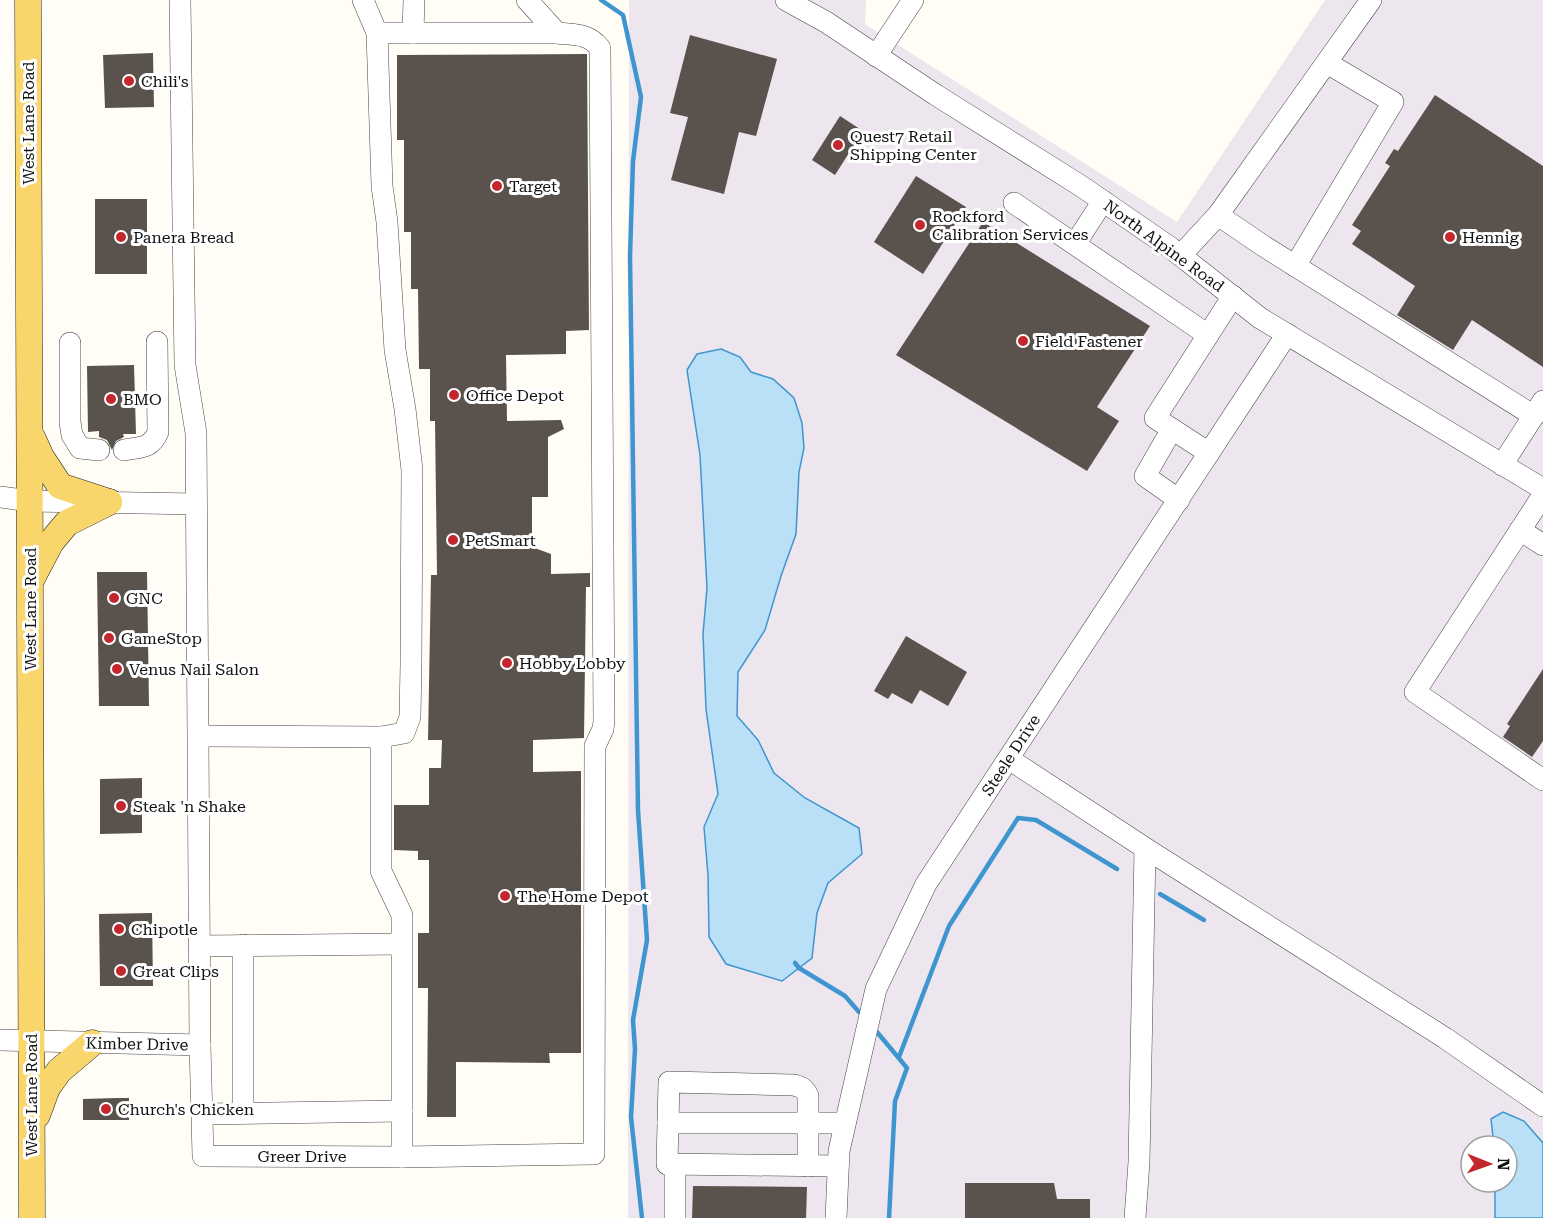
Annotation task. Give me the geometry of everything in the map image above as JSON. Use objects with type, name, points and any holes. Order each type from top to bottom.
[{"type":"main road","points":[[28,12],[36,0]]},
{"type":"main road","name":"West Lane Road","points":[[28,12],[32,1218]]},
{"type":"main road","points":[[30,432],[41,457],[60,486],[109,502]]},
{"type":"main road","points":[[30,583],[51,542],[67,523],[109,502]]},
{"type":"main road","points":[[32,1133],[47,1089],[59,1071],[92,1043]]},
{"type":"street","points":[[180,0],[185,365],[196,434],[200,1045]]},
{"type":"street","points":[[199,736],[381,737],[404,733],[410,717],[413,622],[412,470],[395,350],[387,222],[382,186],[377,33],[363,0]]},
{"type":"street","points":[[413,33],[414,0]]},
{"type":"street","points":[[527,0],[557,33]]},
{"type":"street","name":"North Alpine Road","points":[[786,0],[826,22],[1103,201],[1181,255],[1260,318],[1543,489]]},
{"type":"street","points":[[876,56],[913,0]]},
{"type":"street","points":[[1181,255],[1218,215],[1371,0]]},
{"type":"street","points":[[377,33],[557,33]]},
{"type":"street","name":"Greer Drive","points":[[203,1156],[402,1157],[594,1154],[594,746],[604,722],[601,59],[600,48],[593,39],[557,33]]},
{"type":"street","points":[[1295,266],[1393,102],[1327,63]]},
{"type":"street","points":[[1075,244],[1103,201]]},
{"type":"street","points":[[1014,203],[1208,335]]},
{"type":"street","points":[[1218,215],[1295,266],[1538,408],[1502,465]]},
{"type":"street","points":[[1209,453],[1155,418],[1233,296]]},
{"type":"street","name":"Steele Drive","points":[[836,1218],[839,1151],[876,989],[926,884],[1287,334]]},
{"type":"street","points":[[124,450],[149,445],[154,441],[158,432],[158,342]]},
{"type":"street","points":[[70,343],[72,435],[80,448],[99,450]]},
{"type":"street","points":[[1172,429],[1145,476],[1179,500]]},
{"type":"street","points":[[1543,495],[1415,692],[1543,780]]},
{"type":"street","points":[[0,497],[30,501],[196,504]]},
{"type":"street","points":[[1520,530],[1543,545]]},
{"type":"street","points":[[381,737],[381,871],[402,915],[402,1157]]},
{"type":"street","points":[[1009,759],[1445,1038],[1543,1106]]},
{"type":"street","points":[[1135,1218],[1139,1162],[1145,848]]},
{"type":"street","points":[[200,946],[401,944]]},
{"type":"street","points":[[243,945],[243,1113]]},
{"type":"street","name":"Kimber Drive","points":[[0,1040],[200,1045],[203,1156]]},
{"type":"street","points":[[808,1166],[808,1096],[806,1090],[794,1085],[669,1082],[667,1164],[808,1166],[838,1166]]},
{"type":"street","points":[[202,1114],[402,1111]]},
{"type":"street","points":[[668,1123],[845,1123]]},
{"type":"street","points":[[675,1164],[675,1218]]},
{"type":"shaded area","points":[[629,0],[866,0],[865,24],[1177,222],[1325,0],[1543,0],[1543,1218],[628,1218]]},
{"type":"water","points":[[721,349],[740,357],[751,372],[773,379],[794,398],[802,423],[804,448],[799,472],[796,534],[765,630],[738,672],[737,716],[758,740],[774,773],[805,798],[859,828],[862,854],[828,883],[817,913],[812,958],[782,981],[726,964],[709,937],[708,875],[704,827],[718,794],[706,709],[703,634],[707,588],[700,455],[687,370],[697,354]]},
{"type":"water","points":[[1503,1112],[1524,1121],[1543,1143],[1543,1218],[1495,1218],[1495,1194],[1519,1194],[1519,1134],[1493,1134],[1491,1119]]},
{"type":"building","points":[[690,35],[777,59],[756,136],[739,132],[724,194],[671,180],[688,117],[670,113]]},
{"type":"building","name":"Chili's","points":[[153,53],[154,107],[105,108],[103,55]]},
{"type":"building","points":[[587,54],[589,330],[566,331],[566,354],[506,355],[507,421],[561,420],[564,429],[548,437],[548,497],[532,497],[532,547],[551,554],[551,574],[590,573],[590,587],[586,587],[584,738],[533,740],[533,772],[581,771],[581,1053],[549,1053],[550,1063],[456,1062],[456,1117],[427,1117],[428,988],[418,988],[418,933],[429,933],[429,860],[418,860],[418,851],[394,850],[394,805],[429,805],[429,768],[441,768],[442,740],[428,740],[431,575],[437,575],[435,421],[430,421],[430,369],[419,369],[418,289],[411,289],[411,232],[404,232],[404,140],[397,140],[397,55]]},
{"type":"building","name":"Hennig","points":[[1435,95],[1543,166],[1543,367],[1472,320],[1453,350],[1397,315],[1415,286],[1352,244],[1361,231],[1352,225],[1390,166],[1385,163],[1394,149],[1398,151]]},
{"type":"building","name":"Quest7 Retail Shipping Center","points":[[840,116],[863,131],[835,175],[812,160]]},
{"type":"building","name":"Rockford Calibration Services","points":[[916,176],[966,207],[923,274],[874,242]]},
{"type":"building","name":"Panera Bread","points":[[95,199],[147,199],[147,274],[95,274]]},
{"type":"building","name":"Field Fastener","points":[[983,222],[1150,326],[1097,407],[1119,421],[1087,471],[896,355]]},
{"type":"building","name":"BMO","points":[[134,365],[136,434],[123,434],[124,437],[116,441],[112,450],[107,440],[99,437],[99,431],[88,432],[87,366]]},
{"type":"building","points":[[97,572],[147,572],[149,706],[99,706]]},
{"type":"building","points":[[906,636],[967,672],[948,706],[920,690],[912,704],[892,693],[888,699],[874,691]]},
{"type":"building","points":[[1543,669],[1543,741],[1532,757],[1503,737],[1510,726],[1507,724]]},
{"type":"building","name":"Steak 'n Shake","points":[[142,778],[142,833],[100,834],[100,779]]},
{"type":"building","points":[[152,913],[153,986],[100,986],[99,914]]},
{"type":"building","name":"Church's Chicken","points":[[129,1098],[129,1120],[83,1120],[83,1099]]},
{"type":"building","points":[[965,1183],[1054,1183],[1057,1199],[1090,1199],[1090,1218],[965,1218]]},
{"type":"building","points":[[693,1186],[807,1187],[806,1218],[692,1218]]},
{"type":"waterway","points":[[601,0],[623,15],[641,97],[633,161],[630,256],[638,811],[647,940],[633,1020],[635,1049],[631,1117],[642,1218]]},
{"type":"waterway","points":[[899,1057],[949,926],[1018,818],[1036,820],[1117,869]]},
{"type":"waterway","points":[[1160,894],[1204,920]]},
{"type":"waterway","points":[[795,963],[799,968],[845,996],[859,1012]]},
{"type":"waterway","points":[[877,1032],[907,1068],[895,1101],[889,1218]]},
{"type":"place","name":"Chili's","points":[[129,81]]},
{"type":"place","name":"Quest7 Retail Shipping Center","points":[[838,145]]},
{"type":"place","name":"Target","points":[[497,186]]},
{"type":"place","name":"Rockford Calibration Services","points":[[920,225]]},
{"type":"place","name":"Panera Bread","points":[[121,237]]},
{"type":"place","name":"Hennig","points":[[1450,237]]},
{"type":"place","name":"Field Fastener","points":[[1023,341]]},
{"type":"place","name":"Office Depot","points":[[454,395]]},
{"type":"place","name":"BMO","points":[[111,399]]},
{"type":"place","name":"PetSmart","points":[[453,540]]},
{"type":"place","name":"GNC","points":[[114,598]]},
{"type":"place","name":"GameStop","points":[[109,638]]},
{"type":"place","name":"Hobby Lobby","points":[[507,663]]},
{"type":"place","name":"Venus Nail Salon","points":[[117,669]]},
{"type":"place","name":"Steak 'n Shake","points":[[121,806]]},
{"type":"place","name":"The Home Depot","points":[[505,896]]},
{"type":"place","name":"Chipotle","points":[[119,929]]},
{"type":"place","name":"Great Clips","points":[[121,971]]},
{"type":"place","name":"Church's Chicken","points":[[106,1109]]}]
